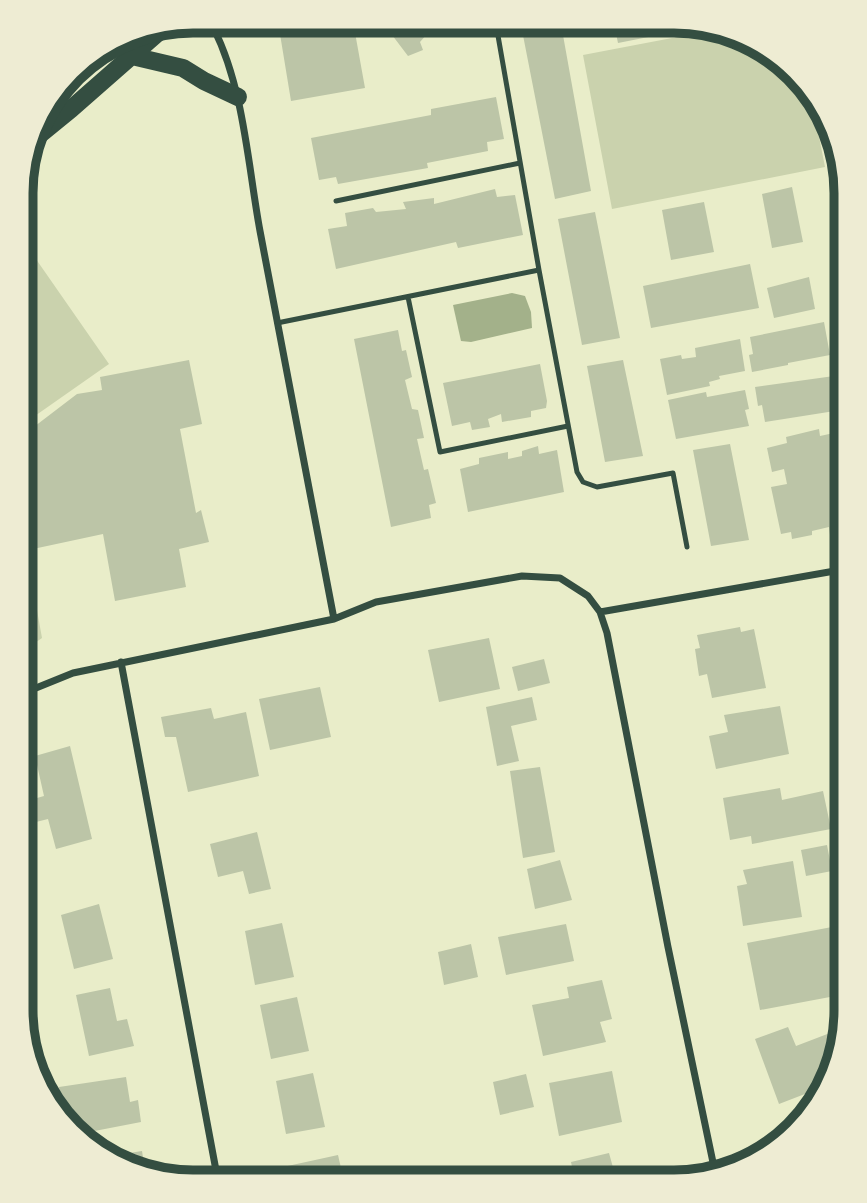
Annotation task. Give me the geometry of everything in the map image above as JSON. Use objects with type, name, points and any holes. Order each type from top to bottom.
[{"type":"main road","points":[[47,129],[150,39]]},
{"type":"main road","points":[[132,56],[187,70],[238,97]]},
{"type":"street","points":[[216,33],[238,97],[253,196],[334,619]]},
{"type":"street","points":[[600,612],[834,571]]},
{"type":"street","points":[[33,689],[73,673],[334,619],[376,602],[522,576],[560,578],[588,596],[600,612],[607,633],[713,1164]]},
{"type":"street","points":[[121,662],[216,1170]]},
{"type":"lane","points":[[498,33],[577,472],[583,482],[597,487],[673,473],[687,547]]},
{"type":"lane","points":[[336,201],[520,163]]},
{"type":"lane","points":[[277,323],[539,270]]},
{"type":"lane","points":[[408,297],[440,452],[568,426]]},
{"type":"shaded area","points":[[690,35],[735,45],[763,60],[779,73],[807,104],[816,121],[825,167],[612,209],[583,55]]},
{"type":"shaded area","points":[[33,255],[109,364],[33,417]]},
{"type":"shaded area","points":[[512,293],[525,296],[531,312],[532,328],[471,342],[461,341],[453,305]]},
{"type":"shaded area","points":[[33,588],[42,638],[33,644]]},
{"type":"building","points":[[280,33],[355,33],[365,88],[291,101]]},
{"type":"building","points":[[391,33],[428,33],[420,42],[423,50],[408,56]]},
{"type":"building","points":[[523,33],[563,33],[591,191],[555,199]]},
{"type":"building","points":[[616,33],[669,33],[618,43]]},
{"type":"building","points":[[496,97],[504,139],[487,142],[488,151],[427,163],[428,168],[338,184],[336,177],[319,180],[311,138],[431,115],[431,109]]},
{"type":"building","points":[[792,187],[803,242],[772,248],[762,194]]},
{"type":"building","points":[[495,189],[497,197],[515,195],[523,235],[458,248],[456,242],[336,269],[328,229],[347,226],[345,213],[373,208],[376,212],[406,209],[403,202],[434,198],[434,204]]},
{"type":"building","points":[[704,202],[714,252],[671,260],[662,210]]},
{"type":"building","points":[[595,212],[620,338],[582,345],[558,219]]},
{"type":"building","points":[[750,264],[759,308],[651,328],[643,286]]},
{"type":"building","points":[[809,277],[815,309],[774,318],[767,288]]},
{"type":"building","points":[[824,322],[830,355],[752,372],[750,337]]},
{"type":"building","points":[[398,330],[402,351],[406,350],[412,377],[405,380],[412,409],[418,410],[424,438],[417,439],[424,470],[428,469],[436,503],[429,505],[431,518],[391,527],[354,339]]},
{"type":"building","points":[[740,339],[745,371],[719,376],[720,379],[709,382],[710,386],[667,395],[660,359],[681,355],[682,359],[696,357],[695,348]]},
{"type":"building","points":[[189,360],[202,424],[180,429],[196,513],[201,510],[209,542],[179,549],[186,587],[115,601],[103,534],[33,549],[33,428],[77,394],[102,390],[100,377]]},
{"type":"building","points":[[623,360],[643,456],[605,462],[587,366]]},
{"type":"building","points":[[540,364],[546,408],[531,411],[531,417],[502,422],[501,414],[488,419],[490,427],[472,430],[470,422],[452,426],[443,383]]},
{"type":"building","points":[[834,376],[834,411],[765,422],[762,405],[758,406],[755,387]]},
{"type":"building","points":[[745,390],[749,409],[745,410],[749,426],[676,439],[668,400],[706,392],[707,397]]},
{"type":"building","points":[[819,429],[820,436],[834,433],[834,534],[830,535],[829,527],[812,531],[812,535],[792,539],[791,532],[781,534],[771,487],[787,484],[784,469],[772,472],[767,448],[787,443],[786,437]]},
{"type":"building","points":[[730,444],[749,540],[711,546],[693,450]]},
{"type":"building","points":[[538,446],[539,454],[557,450],[564,492],[468,512],[460,469],[479,464],[479,458],[508,452],[508,459],[522,456],[522,451]]},
{"type":"building","points":[[740,627],[741,632],[754,629],[766,688],[712,698],[707,674],[699,676],[695,649],[700,648],[697,635]]},
{"type":"building","points":[[489,638],[500,689],[439,702],[428,650]]},
{"type":"building","points":[[544,659],[550,683],[518,691],[512,667]]},
{"type":"building","points":[[320,687],[331,737],[270,750],[259,699]]},
{"type":"building","points":[[532,697],[537,720],[511,726],[519,761],[497,766],[486,707]]},
{"type":"building","points":[[780,706],[789,754],[716,769],[709,736],[728,732],[724,715]]},
{"type":"building","points":[[211,708],[214,719],[246,712],[259,776],[188,792],[176,737],[165,737],[161,717]]},
{"type":"building","points":[[70,746],[92,839],[56,849],[48,819],[33,823],[33,799],[44,796],[35,756]]},
{"type":"building","points":[[540,767],[555,852],[523,858],[510,771]]},
{"type":"building","points":[[780,788],[782,800],[823,791],[831,829],[752,844],[751,836],[730,840],[723,798]]},
{"type":"building","points":[[257,832],[271,889],[249,894],[243,871],[218,877],[210,844]]},
{"type":"building","points":[[827,845],[832,871],[806,876],[801,850]]},
{"type":"building","points":[[560,860],[572,900],[535,909],[527,869]]},
{"type":"building","points":[[793,861],[802,917],[743,926],[737,886],[747,884],[743,870]]},
{"type":"building","points":[[99,904],[113,959],[74,969],[61,915]]},
{"type":"building","points":[[282,923],[294,977],[255,985],[245,931]]},
{"type":"building","points":[[566,924],[574,961],[506,975],[498,937]]},
{"type":"building","points":[[832,927],[833,996],[760,1010],[747,943]]},
{"type":"building","points":[[471,944],[478,977],[444,985],[438,952]]},
{"type":"building","points":[[602,980],[612,1019],[600,1022],[606,1042],[543,1056],[532,1005],[569,998],[567,987]]},
{"type":"building","points":[[110,988],[117,1021],[127,1019],[134,1046],[89,1056],[76,995]]},
{"type":"building","points":[[297,997],[309,1051],[271,1059],[260,1005]]},
{"type":"building","points":[[788,1027],[796,1046],[832,1032],[825,1061],[811,1092],[779,1104],[755,1039]]},
{"type":"building","points":[[612,1071],[622,1122],[559,1136],[549,1083]]},
{"type":"building","points":[[313,1073],[325,1127],[286,1134],[276,1081]]},
{"type":"building","points":[[526,1074],[534,1107],[500,1115],[493,1082]]},
{"type":"building","points":[[126,1077],[130,1102],[138,1100],[141,1122],[90,1132],[66,1107],[61,1099],[59,1087]]},
{"type":"building","points":[[142,1151],[144,1161],[132,1158],[124,1154]]},
{"type":"building","points":[[609,1153],[614,1170],[573,1170],[571,1162]]},
{"type":"building","points":[[338,1155],[341,1170],[283,1170],[283,1167]]}]
